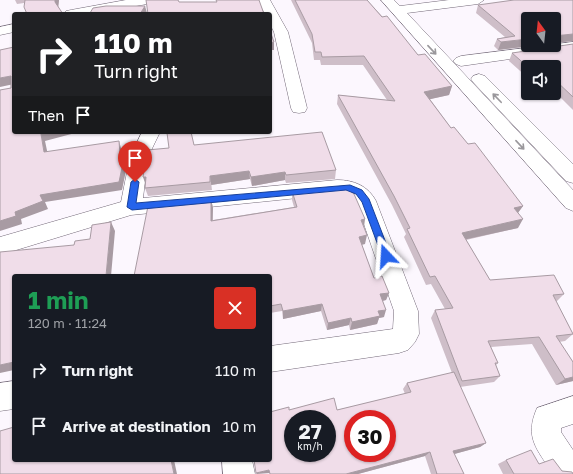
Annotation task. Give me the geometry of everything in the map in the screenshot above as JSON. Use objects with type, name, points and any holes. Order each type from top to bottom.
[{"type":"street","points":[[81,12],[147,0]]},
{"type":"street","points":[[264,0],[270,12]]},
{"type":"street","points":[[398,5],[478,0]]},
{"type":"street","points":[[398,5],[461,61],[573,176]]},
{"type":"street","points":[[398,5],[573,203]]},
{"type":"street","points":[[272,15],[281,32],[299,108]]},
{"type":"street","points":[[0,31],[12,28]]},
{"type":"street","points":[[461,61],[573,46]]},
{"type":"street","points":[[132,207],[139,157],[150,134]]},
{"type":"street","points":[[0,246],[132,207],[336,187],[347,187],[359,192],[366,201],[406,311],[406,334],[399,341],[272,359]]},
{"type":"street","points":[[0,397],[12,395]]},
{"type":"street","points":[[571,474],[546,436],[547,418],[564,411],[573,410]]},
{"type":"street","points":[[237,462],[239,474]]},
{"type":"building","points":[[25,0],[55,0],[62,12],[26,12],[24,7]]},
{"type":"building","points":[[146,0],[217,2],[216,0],[259,0],[263,12],[148,12]]},
{"type":"building","points":[[295,0],[367,0],[382,17],[387,16],[418,55],[425,54],[452,86],[424,92],[451,128],[454,127],[468,144],[475,143],[523,206],[514,208],[523,219],[462,233],[490,280],[554,275],[564,294],[553,295],[573,334],[556,336],[573,362],[573,377],[565,379],[539,337],[488,341],[498,363],[495,363],[500,376],[462,381],[435,310],[453,308],[435,276],[430,277],[407,229],[410,228],[394,196],[338,95],[395,101],[364,56],[322,57],[321,52],[315,52],[312,34]]},
{"type":"building","points":[[514,0],[573,0],[573,34],[561,35],[561,12],[521,12],[521,40],[501,42],[497,39],[515,36],[478,5]]},
{"type":"building","points":[[106,6],[145,6],[141,12],[91,12],[93,8]]},
{"type":"building","points":[[573,44],[573,97],[561,86],[561,60],[521,61],[512,53],[561,52],[561,46]]},
{"type":"building","points":[[12,47],[12,134],[41,134],[44,152],[119,141],[120,154],[125,153],[119,182],[40,195],[43,201],[15,212],[16,216],[0,221],[0,90],[11,88],[11,76],[0,78],[0,50]]},
{"type":"building","points":[[322,132],[336,170],[286,175],[285,172],[251,177],[249,171],[210,176],[210,182],[145,188],[146,177],[143,177],[147,150],[169,148],[167,134],[191,134],[194,145]]},
{"type":"building","points":[[338,187],[347,188],[354,194],[365,219],[361,220],[367,235],[359,237],[374,278],[382,276],[389,293],[380,294],[386,310],[378,311],[380,316],[352,322],[351,318],[328,323],[322,304],[283,311],[281,304],[272,306],[272,274],[134,274],[148,206],[211,199],[211,221],[297,207],[292,191]]},
{"type":"building","points":[[111,222],[106,274],[12,274],[12,362],[0,365],[0,252],[74,245],[75,241],[90,239],[92,225]]},
{"type":"building","points":[[454,372],[486,443],[453,451],[464,474],[437,474],[430,452],[396,461],[396,410],[344,410],[344,462],[392,462],[346,474],[270,474],[269,470],[256,473],[254,462],[272,462],[272,411],[289,407],[289,410],[334,398],[337,410],[411,392],[407,383]]},
{"type":"building","points":[[12,428],[12,462],[171,462],[174,474],[0,474],[0,431]]},
{"type":"building","points":[[531,450],[539,464],[553,459],[562,471],[572,472],[573,474],[514,474],[506,460]]},
{"type":"route","points":[[135,182],[132,207],[322,188],[347,187],[359,192],[366,201],[386,256]]}]
